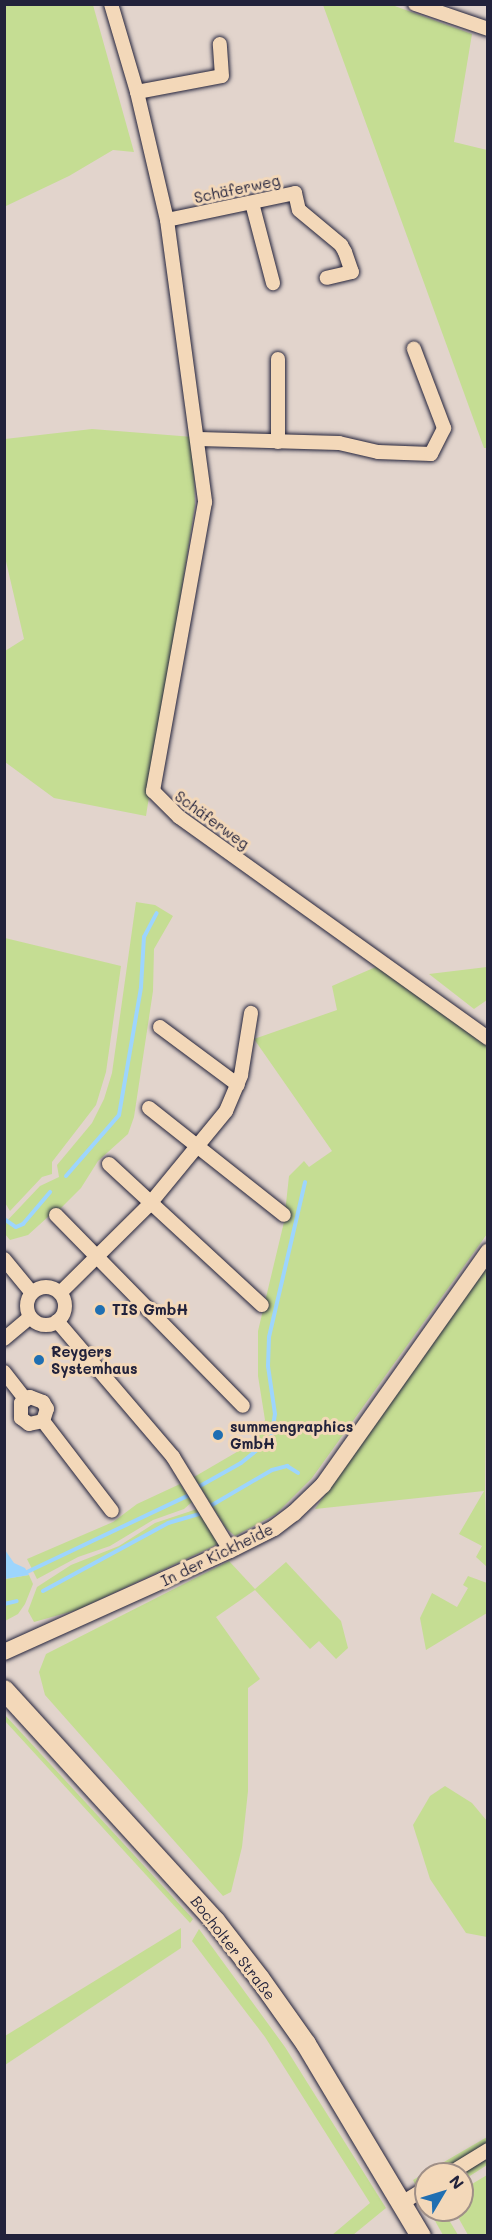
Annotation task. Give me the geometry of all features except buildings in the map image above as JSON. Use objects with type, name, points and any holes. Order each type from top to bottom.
[{"type":"main road","name":"Bocholter Straße","points":[[4,1690],[207,1912],[247,1963],[306,2044],[421,2235]]},
{"type":"street","name":"Schäferweg","points":[[111,4],[137,92],[167,220],[199,439],[205,502],[153,791],[179,817],[488,1038]]},
{"type":"street","points":[[415,4],[488,29]]},
{"type":"street","points":[[137,92],[222,76],[220,44]]},
{"type":"street","name":"Schäferweg","points":[[167,220],[295,193],[299,210],[341,245],[345,252],[352,272],[327,278]]},
{"type":"street","points":[[252,203],[273,283]]},
{"type":"street","points":[[199,439],[339,442],[378,452],[431,454],[444,428],[414,349]]},
{"type":"street","points":[[278,359],[278,442]]},
{"type":"street","points":[[60,1293],[151,1203],[226,1111],[238,1084],[251,1013]]},
{"type":"street","points":[[160,1028],[238,1084]]},
{"type":"street","points":[[149,1107],[284,1215]]},
{"type":"street","points":[[109,1164],[262,1305]]},
{"type":"street","points":[[56,1215],[243,1406]]},
{"type":"street","name":"In der Kickheide","points":[[4,1652],[274,1528],[323,1485],[488,1252]]},
{"type":"street","points":[[4,1259],[32,1293]]},
{"type":"street","points":[[30,1317],[27,1304],[32,1293],[46,1287],[60,1293],[64,1304],[57,1321]]},
{"type":"street","points":[[30,1317],[46,1324],[57,1321]]},
{"type":"street","points":[[4,1339],[30,1317]]},
{"type":"street","points":[[57,1321],[172,1457],[230,1550]]},
{"type":"street","points":[[4,1372],[25,1399],[20,1408],[21,1418],[29,1424],[43,1421],[112,1511]]},
{"type":"street","points":[[468,2162],[488,2150]]},
{"type":"street","points":[[402,2203],[414,2196]]},
{"type":"green space","points":[[5,4],[93,5],[134,152],[113,150],[69,176],[6,206],[5,215]]},
{"type":"green space","points":[[323,5],[392,5],[472,34],[454,142],[487,150],[487,448],[484,448]]},
{"type":"green space","points":[[92,429],[193,437],[195,505],[146,816],[54,798],[5,762],[5,651],[24,639],[5,557],[5,439]]},
{"type":"green space","points":[[136,902],[155,905],[173,916],[154,949],[153,991],[134,1117],[128,1134],[98,1161],[81,1188],[51,1218],[49,1216],[28,1235],[10,1240],[5,1234],[4,1224],[40,1186],[59,1177],[57,1165],[92,1123],[104,1099],[112,1073]]},
{"type":"green space","points":[[5,938],[121,966],[106,1072],[96,1105],[52,1162],[52,1174],[42,1177],[10,1211],[4,1201]]},
{"type":"green space","points":[[378,966],[487,1044],[487,1234],[312,1478],[276,1514],[235,1536],[226,1528],[194,1477],[254,1442],[260,1432],[265,1420],[258,1376],[258,1331],[284,1222],[289,1176],[304,1161],[309,1167],[332,1151],[254,1039],[337,1010],[332,986]]},
{"type":"green space","points":[[487,967],[487,1000],[474,1009],[429,974]]},
{"type":"green space","points":[[487,1267],[485,1491],[487,1567],[476,1557],[482,1546],[459,1534],[484,1491],[315,1509]]},
{"type":"green space","points":[[180,1484],[192,1502],[184,1509],[153,1520],[110,1546],[78,1557],[37,1579],[27,1559],[113,1522],[137,1504]]},
{"type":"green space","points":[[200,1508],[218,1544],[77,1610],[34,1622],[28,1611],[37,1587],[71,1565],[119,1546],[155,1523]]},
{"type":"green space","points":[[229,1561],[255,1589],[286,1562],[341,1621],[348,1648],[336,1659],[319,1641],[310,1649],[255,1590],[216,1617],[260,1679],[248,1688],[248,1791],[242,1847],[231,1892],[223,1896],[45,1695],[39,1672],[46,1654]]},
{"type":"green space","points":[[29,1575],[33,1584],[25,1604],[18,1614],[5,1621],[5,1579]]},
{"type":"green space","points":[[468,1576],[487,1583],[487,1613],[426,1650],[420,1618],[432,1593],[457,1607],[468,1588],[463,1585]]},
{"type":"green space","points":[[5,1715],[193,1919],[190,1923],[5,1721]]},
{"type":"green space","points":[[445,1786],[472,1803],[487,1821],[487,1937],[466,1933],[430,1879],[413,1825],[430,1796]]},
{"type":"green space","points":[[181,1928],[181,1948],[5,2065],[5,2036]]},
{"type":"green space","points":[[199,1929],[285,2047],[386,2208],[353,2235],[332,2235],[370,2203],[265,2037],[192,1941]]},
{"type":"green space","points":[[487,2137],[487,2165],[474,2173],[474,2162],[444,2162]]},
{"type":"green space","points":[[487,2175],[487,2235],[468,2235],[461,2222],[474,2222],[474,2183]]},
{"type":"green space","points":[[436,2222],[450,2222],[458,2235],[443,2235]]},
{"type":"water","points":[[5,1550],[14,1563],[25,1568],[29,1575],[5,1579]]},
{"type":"waterway","points":[[66,1176],[119,1115],[141,987],[144,937],[157,913]]},
{"type":"waterway","points":[[200,1486],[241,1463],[271,1439],[275,1414],[268,1366],[269,1337],[305,1182]]},
{"type":"waterway","points":[[4,1219],[16,1227],[23,1224],[50,1192]]},
{"type":"waterway","points":[[212,1505],[272,1470],[287,1466],[298,1473]]},
{"type":"waterway","points":[[27,1572],[187,1496]]},
{"type":"waterway","points":[[43,1591],[168,1523],[199,1514]]},
{"type":"waterway","points":[[4,1604],[17,1601]]},
{"type":"place","name":"TIS GmbH","points":[[100,1310]]},
{"type":"place","name":"Reygers Systemhaus","points":[[39,1360]]},
{"type":"place","name":"summengraphics GmbH","points":[[218,1435]]}]
